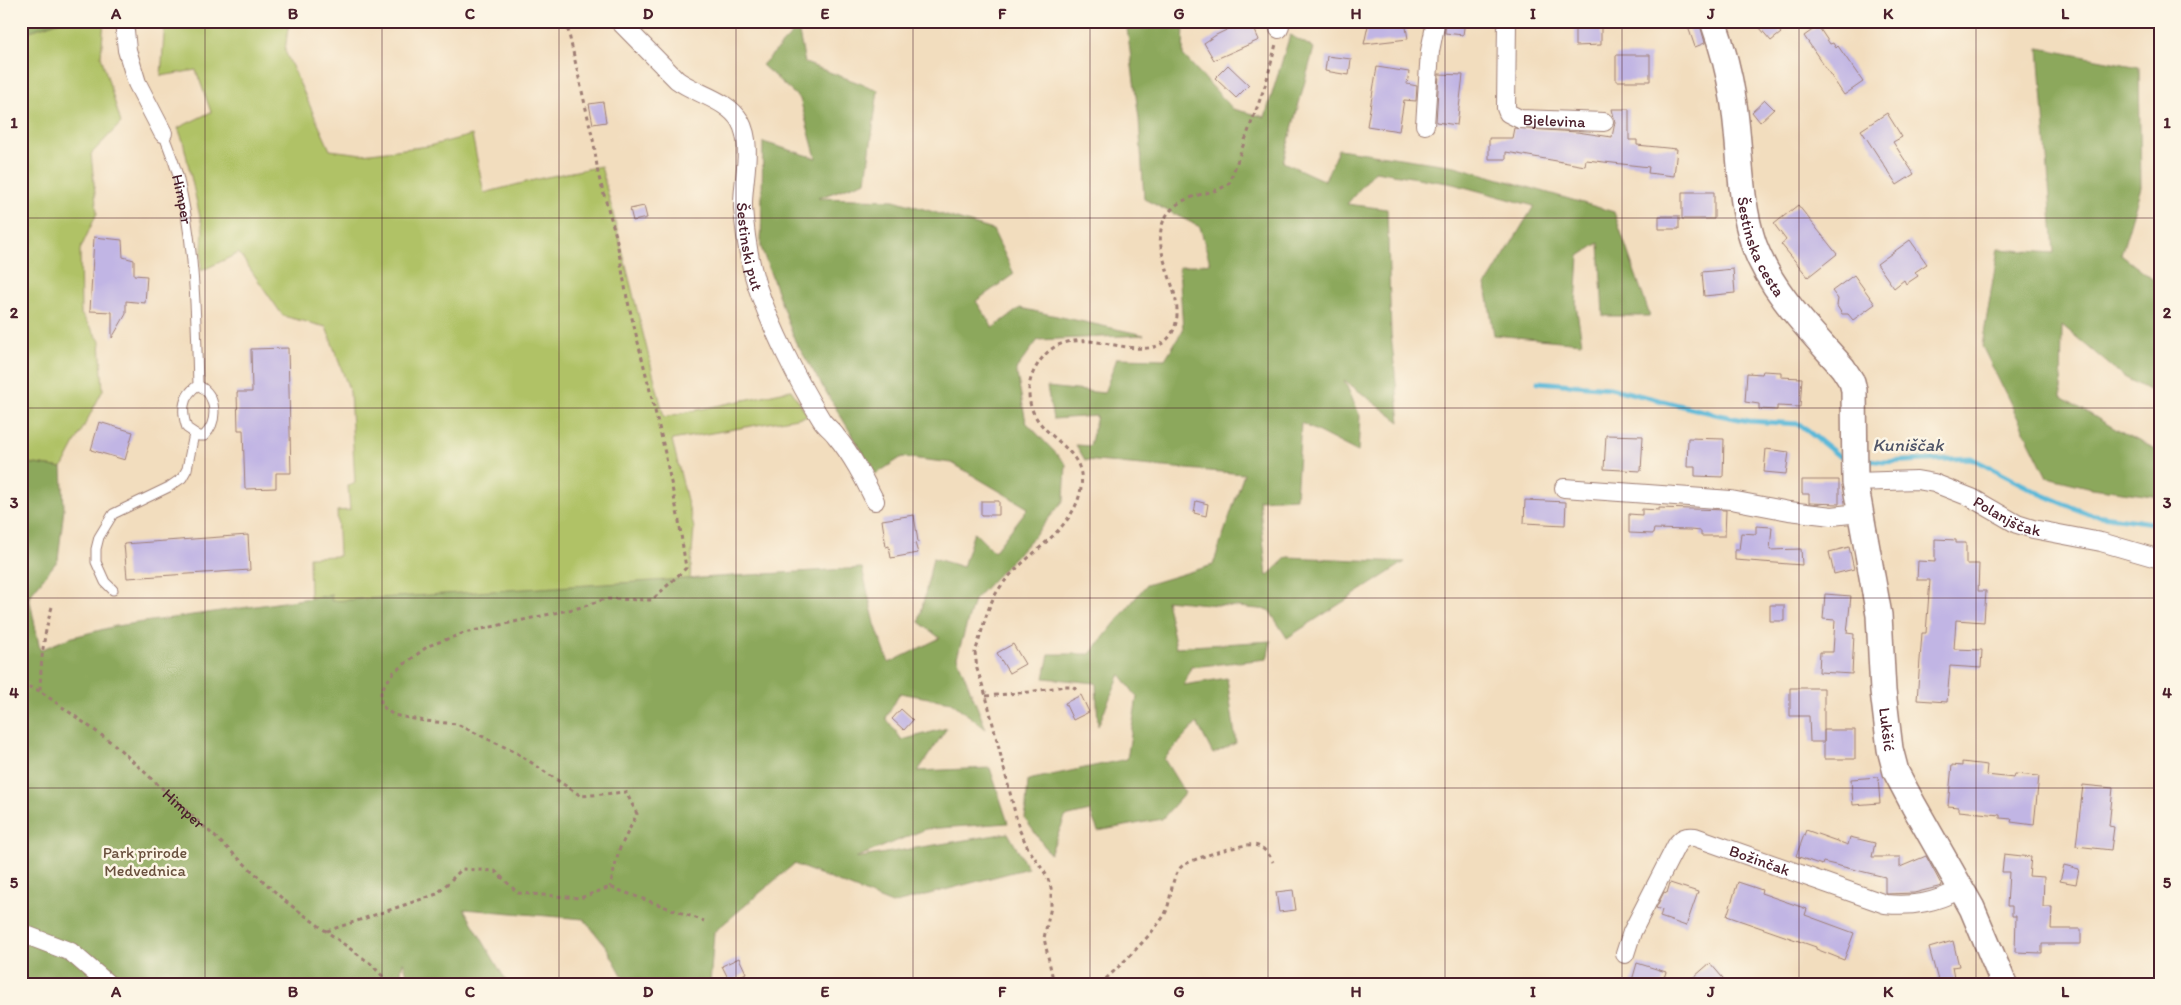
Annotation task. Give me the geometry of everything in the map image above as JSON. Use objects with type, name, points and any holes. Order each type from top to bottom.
[{"type":"main road","name":"Šestinska cesta","points":[[1713,21],[1722,47],[1733,98],[1742,190],[1754,244],[1775,286],[1843,368],[1852,382],[1854,390],[1854,466]]},
{"type":"main road","name":"Lukšić","points":[[1854,466],[1859,513],[1879,615],[1885,719],[1893,764],[1914,806],[1972,908],[2004,984]]},
{"type":"street","name":"Himper","points":[[124,21],[127,50],[138,83],[163,133]]},
{"type":"street","name":"Šestinski put","points":[[619,21],[677,80],[688,88],[721,104],[739,119],[746,142],[743,206],[745,230],[757,286],[768,316],[822,422],[841,443],[875,501]]},
{"type":"street","points":[[1425,125],[1430,51],[1436,21]]},
{"type":"street","name":"Bjelevina","points":[[1507,21],[1506,108],[1508,113],[1520,119],[1604,122]]},
{"type":"street","name":"Polanjščak","points":[[1854,466],[1934,483],[1972,498],[1995,512],[2025,526],[2102,542],[2160,559]]},
{"type":"street","points":[[1564,488],[1731,500],[1789,511],[1832,516],[1859,513]]},
{"type":"street","name":"Božinčak","points":[[1625,954],[1632,932],[1676,846],[1683,838],[1689,836],[1885,904],[1903,906],[1919,904],[1946,897],[1961,890]]},
{"type":"street","points":[[21,933],[71,952],[108,984]]},
{"type":"lane","name":"Himper","points":[[163,133],[178,175],[188,224],[194,270],[198,385]]},
{"type":"lane","points":[[198,385],[206,389],[211,397],[214,420],[210,430],[204,436],[194,434],[187,428],[183,411],[185,400],[190,391],[198,385]]},
{"type":"lane","points":[[113,590],[105,582],[96,562],[96,549],[99,537],[113,514],[169,487],[182,478],[187,469],[194,434]]},
{"type":"path","points":[[566,21],[594,144],[598,174],[616,236],[627,298],[680,521],[686,568],[652,600],[605,599],[582,607],[464,633],[428,646],[394,672],[381,690],[381,705],[393,715],[457,724],[517,753],[582,796],[626,792],[637,814],[619,850],[610,887]]},
{"type":"path","points":[[1054,984],[1044,938],[1051,907],[1049,881],[1028,848],[1019,829],[986,696],[977,670],[975,652],[992,599],[1005,580],[1060,528],[1072,512],[1081,488],[1081,474],[1074,456],[1036,421],[1030,404],[1029,387],[1034,370],[1050,350],[1069,341],[1095,342],[1142,349],[1159,347],[1173,331],[1176,309],[1174,293],[1163,257],[1161,238],[1163,222],[1172,208],[1180,202],[1229,184],[1269,76],[1280,25]]},
{"type":"path","points":[[40,691],[41,651],[52,607]]},
{"type":"path","name":"Himper","points":[[21,684],[40,691],[115,745],[285,901],[371,964],[390,984]]},
{"type":"path","points":[[986,696],[1065,686],[1072,686],[1078,690]]},
{"type":"path","points":[[1100,984],[1161,919],[1168,905],[1176,874],[1184,864],[1250,844],[1254,844],[1264,850],[1273,862]]},
{"type":"path","points":[[326,932],[436,894],[462,869],[495,871],[518,893],[580,898],[610,887],[704,921]]},
{"type":"green space","points":[[21,21],[60,21],[27,32],[21,66]]},
{"type":"green space","points":[[60,21],[104,21],[101,56],[121,123],[91,154],[97,213],[80,250],[81,314],[100,341],[103,390],[62,468],[21,462],[21,66],[27,32]]},
{"type":"green space","points":[[165,21],[289,21],[285,51],[330,150],[362,154],[429,146],[472,135],[484,193],[542,178],[601,166],[664,417],[791,390],[808,416],[672,440],[694,528],[690,579],[331,602],[331,595],[310,598],[309,557],[339,556],[337,511],[350,510],[348,486],[355,483],[350,392],[326,327],[283,316],[239,253],[201,271],[203,230],[183,141],[178,128],[211,112],[196,70],[161,76]]},
{"type":"green space","points":[[1126,21],[1184,21],[1183,55],[1233,109],[1265,117],[1290,35],[1314,48],[1283,162],[1325,181],[1338,149],[1455,166],[1614,212],[1650,316],[1603,316],[1599,243],[1579,256],[1576,305],[1582,343],[1494,335],[1486,285],[1534,206],[1453,184],[1375,171],[1347,204],[1387,209],[1391,334],[1400,422],[1344,380],[1360,416],[1358,452],[1301,423],[1296,498],[1259,500],[1267,576],[1287,557],[1405,562],[1287,638],[1269,610],[1166,600],[1176,647],[1271,641],[1267,659],[1191,667],[1184,685],[1227,678],[1236,743],[1213,754],[1197,723],[1164,759],[1185,793],[1162,819],[1098,831],[1090,811],[1065,817],[1050,854],[1025,819],[1028,780],[1127,759],[1137,697],[1120,674],[1098,726],[1096,683],[1044,678],[1049,654],[1090,654],[1146,585],[1213,565],[1244,474],[1085,460],[1076,445],[1090,446],[1097,416],[1053,419],[1047,387],[1104,393],[1117,358],[1165,359],[1183,330],[1179,267],[1210,263],[1200,227],[1144,199],[1139,119]]},
{"type":"green space","name":"Park prirode Medvednica","points":[[798,28],[805,63],[878,90],[866,181],[818,198],[894,200],[993,230],[1014,274],[976,301],[993,328],[1020,308],[1144,335],[1038,340],[1016,369],[1026,422],[1066,464],[1064,500],[1030,541],[974,600],[957,657],[986,729],[951,702],[900,693],[886,718],[902,740],[947,728],[918,771],[990,768],[1008,823],[926,829],[855,858],[1008,833],[1028,868],[892,904],[794,864],[714,932],[710,984],[627,984],[607,948],[584,919],[464,909],[508,984],[410,984],[403,961],[399,984],[21,984],[21,462],[62,468],[64,508],[58,560],[29,596],[40,650],[69,638],[116,626],[332,595],[331,601],[862,568],[875,624],[889,663],[940,638],[919,622],[933,558],[963,567],[974,532],[994,552],[1028,508],[952,463],[902,457],[876,474],[795,341],[761,247],[763,142],[816,158],[800,99],[762,65]]},
{"type":"green space","points":[[2039,48],[2139,67],[2141,187],[2121,255],[2160,285],[2160,396],[2124,377],[2062,325],[2061,397],[2124,434],[2160,451],[2160,497],[2092,488],[2047,477],[1982,346],[1998,249],[2054,253]]},
{"type":"building","points":[[1245,21],[1251,21],[1259,40],[1214,60],[1204,43]]},
{"type":"building","points":[[1369,21],[1405,21],[1408,39],[1364,44]]},
{"type":"building","points":[[1446,21],[1465,21],[1463,35],[1445,33]]},
{"type":"building","points":[[1575,21],[1601,21],[1601,45],[1575,46]]},
{"type":"building","points":[[1686,21],[1699,21],[1705,43],[1695,47]]},
{"type":"building","points":[[1754,21],[1771,21],[1781,33],[1771,41]]},
{"type":"building","points":[[1818,26],[1830,44],[1833,43],[1836,48],[1838,46],[1863,82],[1844,95],[1804,36]]},
{"type":"building","points":[[1616,55],[1650,55],[1650,81],[1616,81]]},
{"type":"building","points":[[1327,56],[1351,59],[1349,75],[1325,71]]},
{"type":"building","points":[[1228,65],[1249,85],[1236,98],[1215,78]]},
{"type":"building","points":[[1377,67],[1409,72],[1407,84],[1417,86],[1416,101],[1404,100],[1399,131],[1367,126]]},
{"type":"building","points":[[1439,74],[1463,75],[1457,125],[1436,122]]},
{"type":"building","points":[[1765,100],[1774,109],[1760,122],[1752,112]]},
{"type":"building","points":[[603,102],[606,122],[593,124],[589,104]]},
{"type":"building","points":[[1612,109],[1629,109],[1629,140],[1637,140],[1637,145],[1677,149],[1674,176],[1648,173],[1649,167],[1586,160],[1585,166],[1506,152],[1506,159],[1489,159],[1489,138],[1512,138],[1514,128],[1577,132],[1612,137],[1615,122]]},
{"type":"building","points":[[1887,113],[1902,137],[1893,142],[1914,174],[1897,185],[1861,130]]},
{"type":"building","points":[[1682,192],[1714,192],[1714,219],[1682,219]]},
{"type":"building","points":[[1798,205],[1837,254],[1808,277],[1781,244],[1786,240],[1774,224]]},
{"type":"building","points":[[644,206],[647,218],[633,221],[630,209]]},
{"type":"building","points":[[1659,216],[1679,216],[1679,229],[1659,229]]},
{"type":"building","points":[[94,237],[122,240],[123,257],[134,260],[134,275],[147,276],[145,303],[126,301],[126,314],[112,338],[112,312],[90,311]]},
{"type":"building","points":[[1910,240],[1927,264],[1915,272],[1918,276],[1906,284],[1904,280],[1894,288],[1877,264]]},
{"type":"building","points":[[1733,269],[1735,293],[1704,296],[1702,272]]},
{"type":"building","points":[[1854,275],[1875,304],[1853,320],[1848,314],[1842,314],[1837,306],[1838,299],[1832,291]]},
{"type":"building","points":[[288,348],[291,473],[276,473],[276,488],[245,489],[243,430],[238,430],[237,392],[252,392],[251,349]]},
{"type":"building","points":[[1763,371],[1781,372],[1781,377],[1802,378],[1800,407],[1777,406],[1777,410],[1759,409],[1759,404],[1745,402],[1747,373],[1762,374]]},
{"type":"building","points":[[99,422],[133,432],[125,460],[91,450]]},
{"type":"building","points":[[1606,435],[1643,436],[1641,471],[1604,469]]},
{"type":"building","points":[[1688,438],[1724,439],[1723,477],[1695,476],[1695,467],[1687,467]]},
{"type":"building","points":[[1766,449],[1789,452],[1786,474],[1764,472]]},
{"type":"building","points":[[1802,480],[1839,480],[1839,504],[1809,503],[1809,494],[1802,494]]},
{"type":"building","points":[[1525,500],[1566,502],[1565,525],[1524,523]]},
{"type":"building","points":[[981,501],[999,501],[999,515],[981,515]]},
{"type":"building","points":[[1196,501],[1208,504],[1206,516],[1194,513]]},
{"type":"building","points":[[1659,508],[1726,510],[1725,536],[1701,536],[1701,531],[1690,530],[1654,529],[1653,534],[1629,533],[1629,514],[1642,515],[1642,509],[1659,510]]},
{"type":"building","points":[[914,515],[918,542],[915,543],[918,553],[891,558],[889,546],[886,547],[882,520]]},
{"type":"building","points":[[1756,526],[1772,527],[1770,550],[1801,549],[1802,565],[1735,560],[1735,550],[1739,550],[1741,533],[1756,534]]},
{"type":"building","points":[[248,535],[250,570],[127,578],[124,544]]},
{"type":"building","points":[[1935,539],[1956,540],[1956,543],[1966,543],[1966,564],[1979,564],[1978,591],[1986,591],[1984,622],[1956,620],[1954,649],[1982,650],[1981,668],[1950,666],[1947,702],[1917,700],[1922,633],[1926,633],[1930,580],[1917,580],[1918,561],[1935,562]]},
{"type":"building","points":[[1849,547],[1854,569],[1834,574],[1829,552]]},
{"type":"building","points":[[1825,594],[1851,596],[1847,633],[1854,634],[1852,674],[1819,672],[1820,652],[1833,652],[1835,620],[1823,619]]},
{"type":"building","points":[[1770,605],[1784,605],[1784,621],[1770,621]]},
{"type":"building","points":[[1013,644],[1025,664],[1009,673],[997,653]]},
{"type":"building","points":[[1790,688],[1824,688],[1824,742],[1810,742],[1809,716],[1790,716]]},
{"type":"building","points":[[1081,695],[1089,712],[1073,720],[1065,703]]},
{"type":"building","points":[[901,709],[913,720],[904,730],[892,719]]},
{"type":"building","points":[[1824,730],[1855,730],[1855,759],[1824,759]]},
{"type":"building","points":[[1962,762],[1987,765],[1986,775],[2014,778],[2015,774],[2039,776],[2034,825],[2011,822],[2012,819],[2000,818],[2000,815],[1959,811],[1959,807],[1948,806],[1952,765],[1962,766]]},
{"type":"building","points":[[1878,777],[1880,803],[1853,805],[1851,779]]},
{"type":"building","points":[[2083,785],[2113,788],[2109,826],[2114,827],[2111,850],[2076,846]]},
{"type":"building","points":[[1806,830],[1848,845],[1850,837],[1875,843],[1872,857],[1900,857],[1900,867],[1926,856],[1942,886],[1914,893],[1887,894],[1885,893],[1885,877],[1823,862],[1822,865],[1796,856]]},
{"type":"building","points":[[2004,854],[2031,857],[2029,876],[2044,877],[2043,907],[2052,907],[2051,929],[2081,929],[2081,944],[2042,944],[2042,953],[2015,952],[2016,916],[2012,916],[2012,906],[2007,906],[2009,872],[2002,872]]},
{"type":"building","points":[[2064,865],[2079,869],[2076,884],[2060,881]]},
{"type":"building","points":[[1738,882],[1762,890],[1761,893],[1807,909],[1805,915],[1854,933],[1844,960],[1816,949],[1816,947],[1727,916]]},
{"type":"building","points":[[1670,883],[1698,892],[1686,926],[1660,917],[1662,910],[1656,908],[1664,892],[1667,893]]},
{"type":"building","points":[[1293,890],[1296,910],[1279,912],[1276,892]]},
{"type":"building","points":[[1953,941],[1959,966],[1952,967],[1955,984],[1939,984],[1929,948]]},
{"type":"building","points":[[739,958],[746,973],[730,982],[722,966]]},
{"type":"building","points":[[1637,963],[1666,972],[1662,984],[1631,984]]},
{"type":"building","points":[[1710,963],[1728,984],[1686,984]]},
{"type":"waterway","name":"Kuniščak","points":[[1538,382],[1610,388],[1749,421],[1799,424],[1839,456],[1847,457]]},
{"type":"waterway","name":"Kuniščak","points":[[1863,459],[1883,462],[1971,458],[2041,494],[2088,514],[2160,524]]}]
